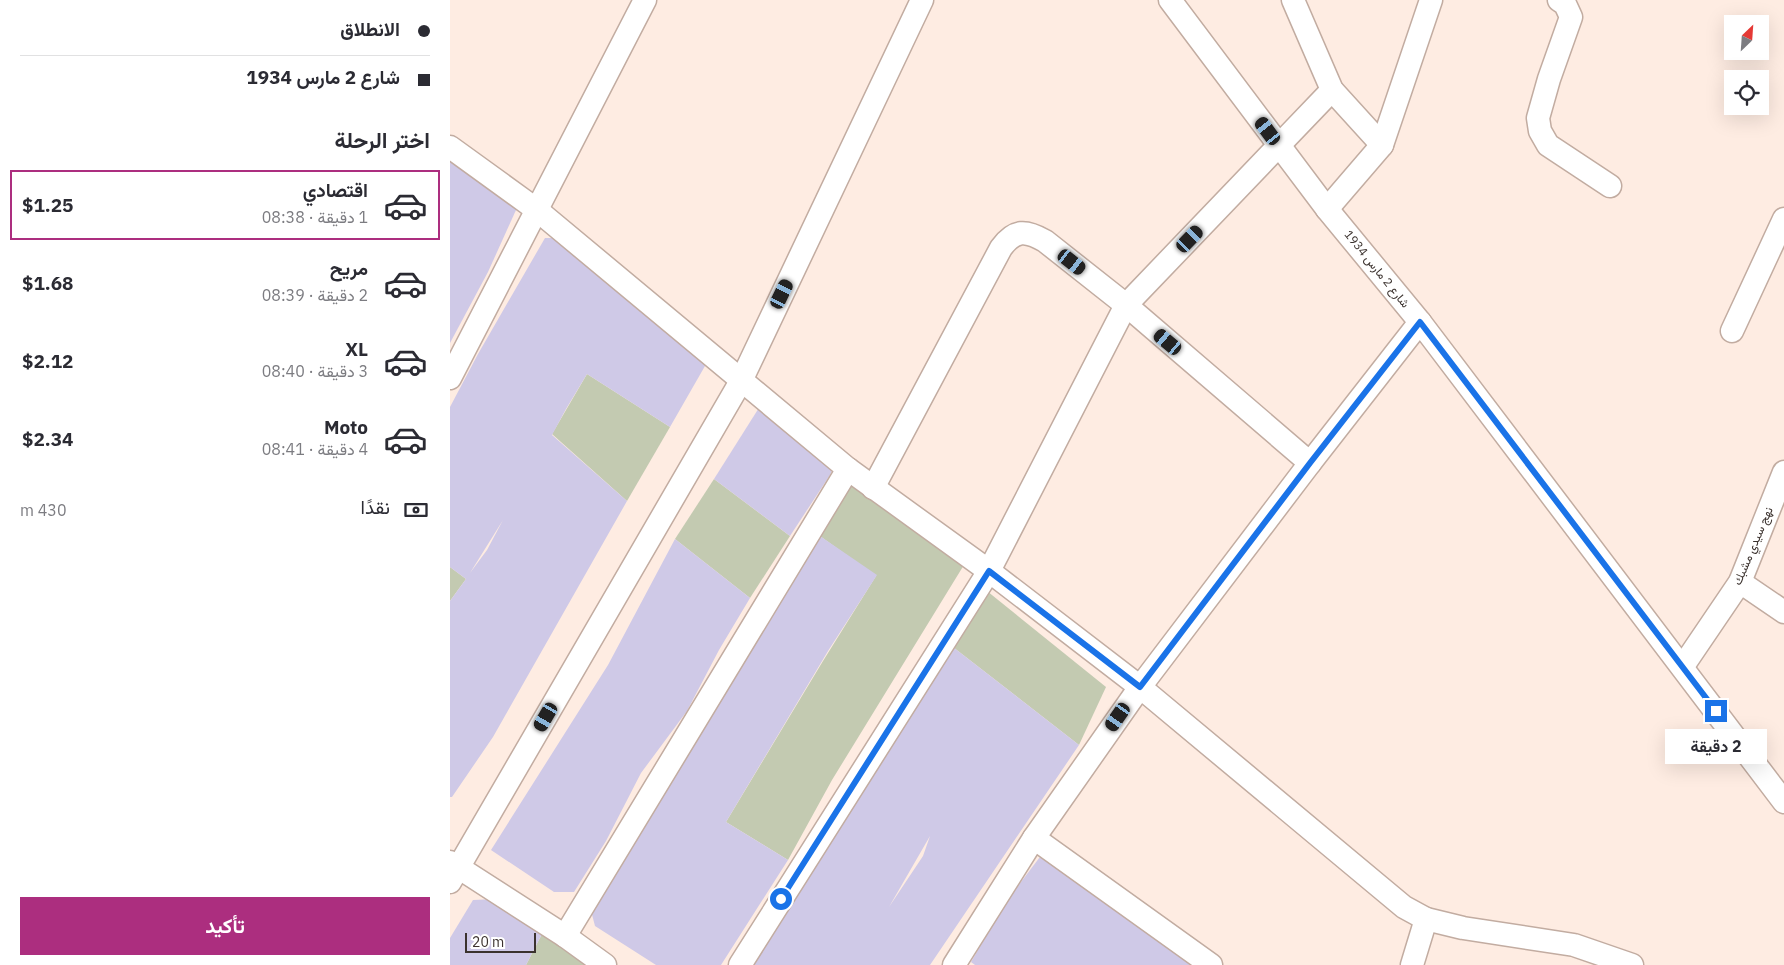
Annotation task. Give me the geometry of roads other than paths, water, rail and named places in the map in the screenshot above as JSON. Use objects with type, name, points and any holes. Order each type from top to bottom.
[{"type":"street","points":[[450,378],[645,0]]},
{"type":"street","points":[[606,965],[565,936],[453,871],[741,380],[922,0]]},
{"type":"street","name":"شارع 2 مارس 1934","points":[[1170,0],[1327,209],[1420,322],[1784,802]]},
{"type":"street","points":[[1293,0],[1332,90],[1382,145]]},
{"type":"street","points":[[1327,209],[1382,145],[1431,0]]},
{"type":"street","points":[[1559,0],[1565,4],[1571,17],[1549,79],[1538,118],[1540,131],[1548,145],[1610,186]]},
{"type":"street","points":[[740,965],[989,571],[1126,305],[1332,90]]},
{"type":"street","points":[[450,147],[537,210],[848,469],[989,571],[1140,687],[1404,907],[1426,919],[1463,928],[1574,945],[1632,965]]},
{"type":"street","points":[[1732,331],[1784,219]]},
{"type":"street","points":[[873,488],[1007,240],[1022,232],[1032,233],[1045,241],[1126,305],[1310,463]]},
{"type":"street","points":[[954,965],[1034,838],[1140,687],[1420,322]]},
{"type":"street","points":[[565,936],[848,469]]},
{"type":"street","name":"نهج سيدي مشبك","points":[[1682,666],[1740,582],[1784,472]]},
{"type":"street","points":[[1740,582],[1784,612]]},
{"type":"street","points":[[1034,838],[1211,965]]},
{"type":"street","points":[[1412,965],[1426,919]]}]
